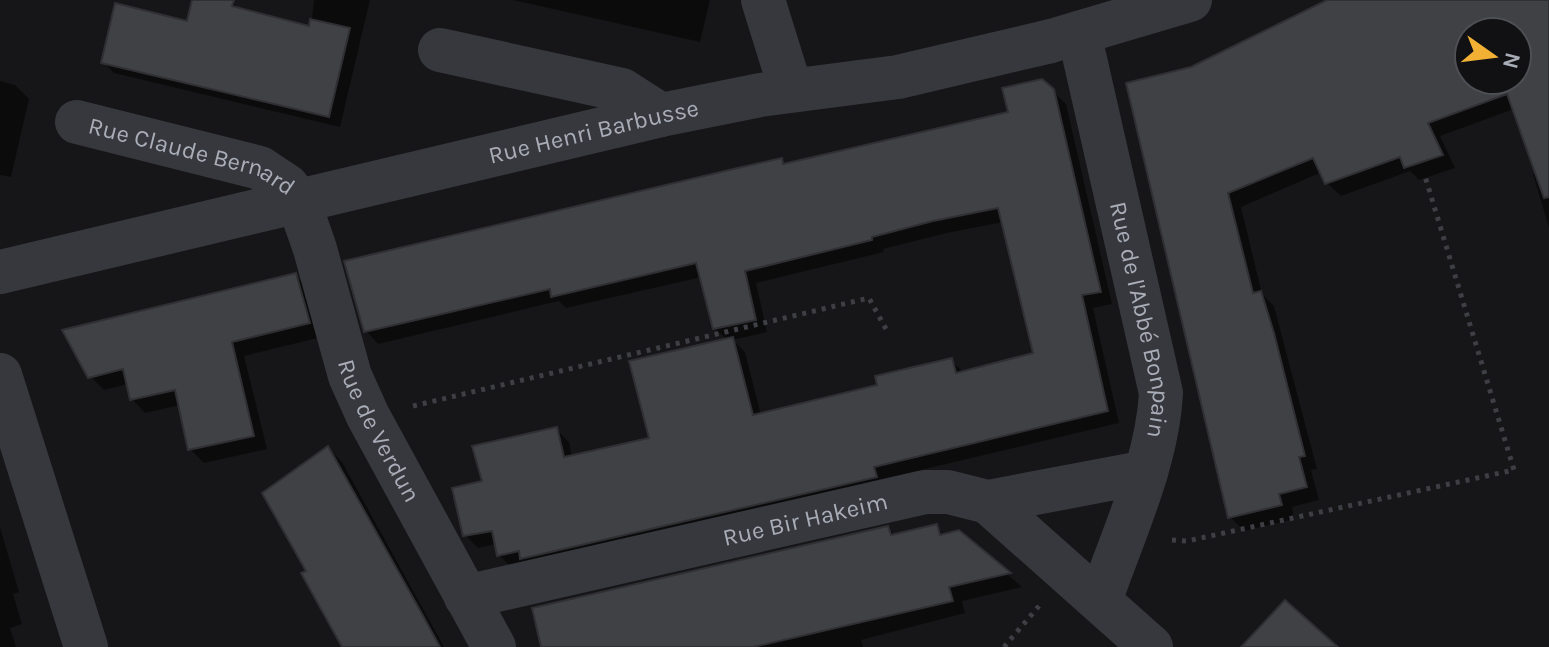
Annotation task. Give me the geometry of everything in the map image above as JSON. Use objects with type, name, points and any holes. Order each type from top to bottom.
[{"type":"street","points":[[763,0],[791,90]]},
{"type":"street","name":"Rue Henri Barbusse","points":[[0,272],[661,115],[791,90],[898,77],[1079,33],[1190,0]]},
{"type":"street","name":"Rue de l'Abbé Bonpain","points":[[1079,33],[1159,375],[1160,413],[1146,472],[1100,601]]},
{"type":"street","points":[[440,50],[622,90],[661,115]]},
{"type":"street","name":"Rue Claude Bernard","points":[[77,122],[260,168],[287,186],[298,200]]},
{"type":"street","name":"Rue de Verdun","points":[[298,200],[315,249],[350,376],[368,416],[494,647]]},
{"type":"street","points":[[0,375],[77,645]]},
{"type":"street","name":"Rue Bir Hakeim","points":[[466,597],[925,492],[948,492],[988,502],[1146,472]]},
{"type":"street","points":[[988,502],[1151,647]]},
{"type":"path","points":[[1123,536],[1187,541],[1514,470],[1424,173]]},
{"type":"path","points":[[368,416],[869,298],[887,331]]},
{"type":"building","points":[[192,0],[234,0],[232,6],[309,26],[310,19],[350,28],[329,117],[101,63],[115,3],[187,21]]},
{"type":"building","points":[[1327,0],[1549,0],[1549,197],[1544,198],[1508,96],[1533,96],[1533,16],[1453,16],[1453,96],[1502,96],[1428,123],[1443,155],[1404,168],[1400,157],[1325,184],[1313,158],[1228,193],[1253,293],[1261,291],[1274,333],[1305,456],[1299,457],[1307,487],[1279,494],[1282,505],[1228,518],[1126,83],[1191,67]]},
{"type":"building","points":[[1042,79],[1054,89],[1101,292],[1082,295],[1108,411],[874,467],[877,477],[520,559],[519,551],[497,556],[492,531],[463,536],[452,488],[482,481],[472,446],[557,427],[564,457],[649,438],[629,361],[733,337],[753,415],[877,385],[875,376],[952,358],[956,373],[1033,353],[998,208],[933,221],[872,237],[872,240],[745,271],[756,320],[713,329],[696,263],[551,297],[550,289],[364,332],[344,261],[782,158],[783,164],[1008,112],[1002,88]]},
{"type":"building","points":[[296,273],[310,323],[232,342],[254,436],[188,450],[175,390],[130,400],[123,369],[88,378],[62,330]]},
{"type":"building","points":[[328,446],[440,647],[342,647],[301,573],[306,571],[262,493]]},
{"type":"building","points":[[937,524],[940,535],[959,530],[1011,573],[949,587],[953,601],[753,647],[541,647],[532,608],[888,526],[891,535]]},
{"type":"building","points":[[1285,600],[1338,647],[1241,647]]}]
